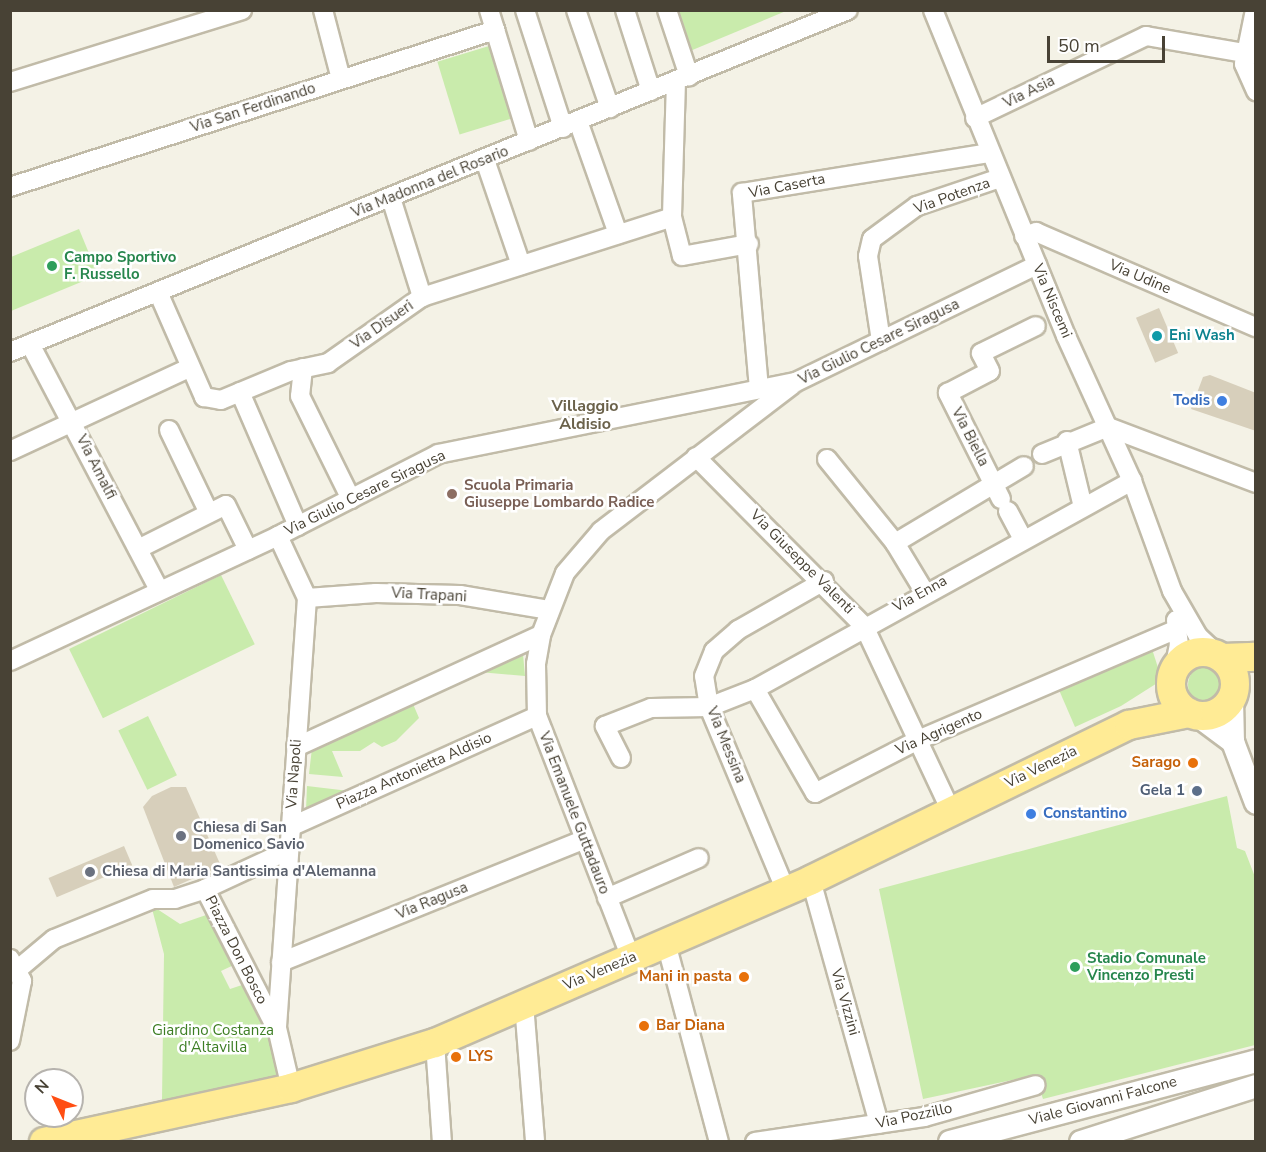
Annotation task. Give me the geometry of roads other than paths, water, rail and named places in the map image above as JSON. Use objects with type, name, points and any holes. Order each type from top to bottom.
[{"type":"main road","points":[[1129,725],[1158,699],[1173,673],[1197,652],[1220,656],[1256,657]]},
{"type":"main road","points":[[1220,656],[1234,673],[1233,696]]},
{"type":"main road","points":[[1129,725],[1193,715],[1214,715],[1256,672]]},
{"type":"main road","points":[[1173,673],[1176,701],[1193,715]]},
{"type":"main road","name":"Via Venezia","points":[[44,1142],[291,1088],[435,1043],[799,886],[1129,725]]},
{"type":"street","points":[[10,82],[242,10]]},
{"type":"street","points":[[323,10],[341,79]]},
{"type":"street","points":[[489,10],[530,141]]},
{"type":"street","points":[[525,10],[570,124],[618,234]]},
{"type":"street","points":[[576,10],[610,108]]},
{"type":"street","points":[[625,10],[651,91]]},
{"type":"street","points":[[667,10],[682,78],[672,217],[682,256],[749,244]]},
{"type":"street","name":"Via Madonna del Rosario","points":[[10,352],[848,10]]},
{"type":"street","name":"Via Niscemi","points":[[933,10],[1024,236],[1132,480],[1172,591]]},
{"type":"street","points":[[1255,10],[1251,55],[1244,64],[1256,91]]},
{"type":"street","name":"Via San Ferdinando","points":[[10,187],[495,30]]},
{"type":"street","name":"Via Asia","points":[[975,118],[1146,36],[1251,55]]},
{"type":"street","name":"Via Caserta","points":[[759,389],[749,244],[742,193],[989,153]]},
{"type":"street","points":[[485,160],[521,265]]},
{"type":"street","name":"Via Potenza","points":[[881,341],[868,256],[872,239],[917,206],[1000,178]]},
{"type":"street","points":[[391,198],[422,297]]},
{"type":"street","name":"Via Disueri","points":[[158,292],[189,368],[204,398],[221,400],[303,368],[328,363],[422,297],[672,217]]},
{"type":"street","name":"Via Udine","points":[[1024,236],[1036,232],[1256,327]]},
{"type":"street","name":"Via Giulio Cesare Siragusa","points":[[10,661],[278,536],[438,454],[796,382],[1037,265]]},
{"type":"street","name":"Via Biella","points":[[1023,539],[948,393],[990,371],[981,353],[1036,326]]},
{"type":"street","name":"Via Amalfi","points":[[30,344],[159,590]]},
{"type":"street","points":[[10,451],[189,368]]},
{"type":"street","points":[[303,368],[300,396],[351,499]]},
{"type":"street","name":"Via Emanuele Guttadauro","points":[[631,958],[537,716],[536,664],[542,635],[565,573],[602,531],[796,382]]},
{"type":"street","points":[[240,392],[298,526]]},
{"type":"street","points":[[1042,454],[1067,441],[1108,427],[1256,483]]},
{"type":"street","points":[[169,430],[209,513]]},
{"type":"street","points":[[1067,441],[1083,507]]},
{"type":"street","name":"Via Giuseppe Valenti","points":[[696,457],[824,581],[864,626],[951,811]]},
{"type":"street","points":[[827,459],[895,543],[924,591]]},
{"type":"street","points":[[895,543],[1001,498],[1024,466]]},
{"type":"street","name":"Via Enna","points":[[709,707],[755,689],[924,591],[1132,480]]},
{"type":"street","points":[[138,549],[226,505],[248,550]]},
{"type":"street","name":"Via Napoli","points":[[278,536],[307,598],[276,1029],[291,1088]]},
{"type":"street","name":"Via Messina","points":[[799,886],[709,707],[704,676],[714,651],[738,630],[824,581]]},
{"type":"street","points":[[1172,591],[1177,629],[1173,673]]},
{"type":"street","points":[[1172,591],[1198,636],[1220,656]]},
{"type":"street","name":"Via Trapani","points":[[307,598],[376,593],[460,595],[550,610]]},
{"type":"street","name":"Via Agrigento","points":[[755,689],[815,793],[918,740],[1177,629]]},
{"type":"street","points":[[296,747],[542,635]]},
{"type":"street","points":[[1233,696],[1233,742],[1256,803]]},
{"type":"street","points":[[621,758],[605,726],[651,708],[709,707]]},
{"type":"street","points":[[1193,715],[1233,742]]},
{"type":"street","name":"Piazza Antonietta Aldisio","points":[[291,827],[537,716]]},
{"type":"street","name":"Via Ragusa","points":[[280,962],[584,840]]},
{"type":"street","name":"Piazza Don Bosco","points":[[276,1029],[205,889],[289,850]]},
{"type":"street","points":[[607,898],[699,858]]},
{"type":"street","name":"Via Vizzini","points":[[799,886],[879,1124]]},
{"type":"street","points":[[10,1041],[22,981],[14,965],[54,939],[153,899],[175,899],[205,889]]},
{"type":"street","points":[[666,943],[719,1142]]},
{"type":"street","points":[[524,1004],[535,1142]]},
{"type":"street","points":[[435,1043],[442,1142]]},
{"type":"street","name":"Viale Giovanni Falcone","points":[[950,1142],[1256,1061]]},
{"type":"street","name":"Via Pozzillo","points":[[755,1142],[879,1124],[1036,1085]]},
{"type":"street","name":"Viale Giovanni Falcone","points":[[1081,1142],[1256,1086]]},
{"type":"place","name":"Campo Sportivo F. Russello","points":[[52,266]]},
{"type":"place","name":"Eni Wash","points":[[1157,336]]},
{"type":"place","name":"Todis","points":[[1222,401]]},
{"type":"place","name":"Scuola Primaria Giuseppe Lombardo Radice","points":[[452,494]]},
{"type":"place","name":"Sarago","points":[[1193,763]]},
{"type":"place","name":"Gela 1","points":[[1197,791]]},
{"type":"place","name":"Constantino","points":[[1031,814]]},
{"type":"place","name":"Chiesa di San Domenico Savio","points":[[181,836]]},
{"type":"place","name":"Chiesa di Maria Santissima d'Alemanna","points":[[90,872]]},
{"type":"place","name":"Stadio Comunale Vincenzo Presti","points":[[1075,967]]},
{"type":"place","name":"Mani in pasta","points":[[744,977]]},
{"type":"place","name":"Bar Diana","points":[[644,1026]]},
{"type":"place","name":"LYS","points":[[456,1057]]},
{"type":"district","name":"Villaggio Aldisio","points":[[585,415]]},
{"type":"park label","name":"Giardino Costanza d'Altavilla","points":[[213,1038]]}]
